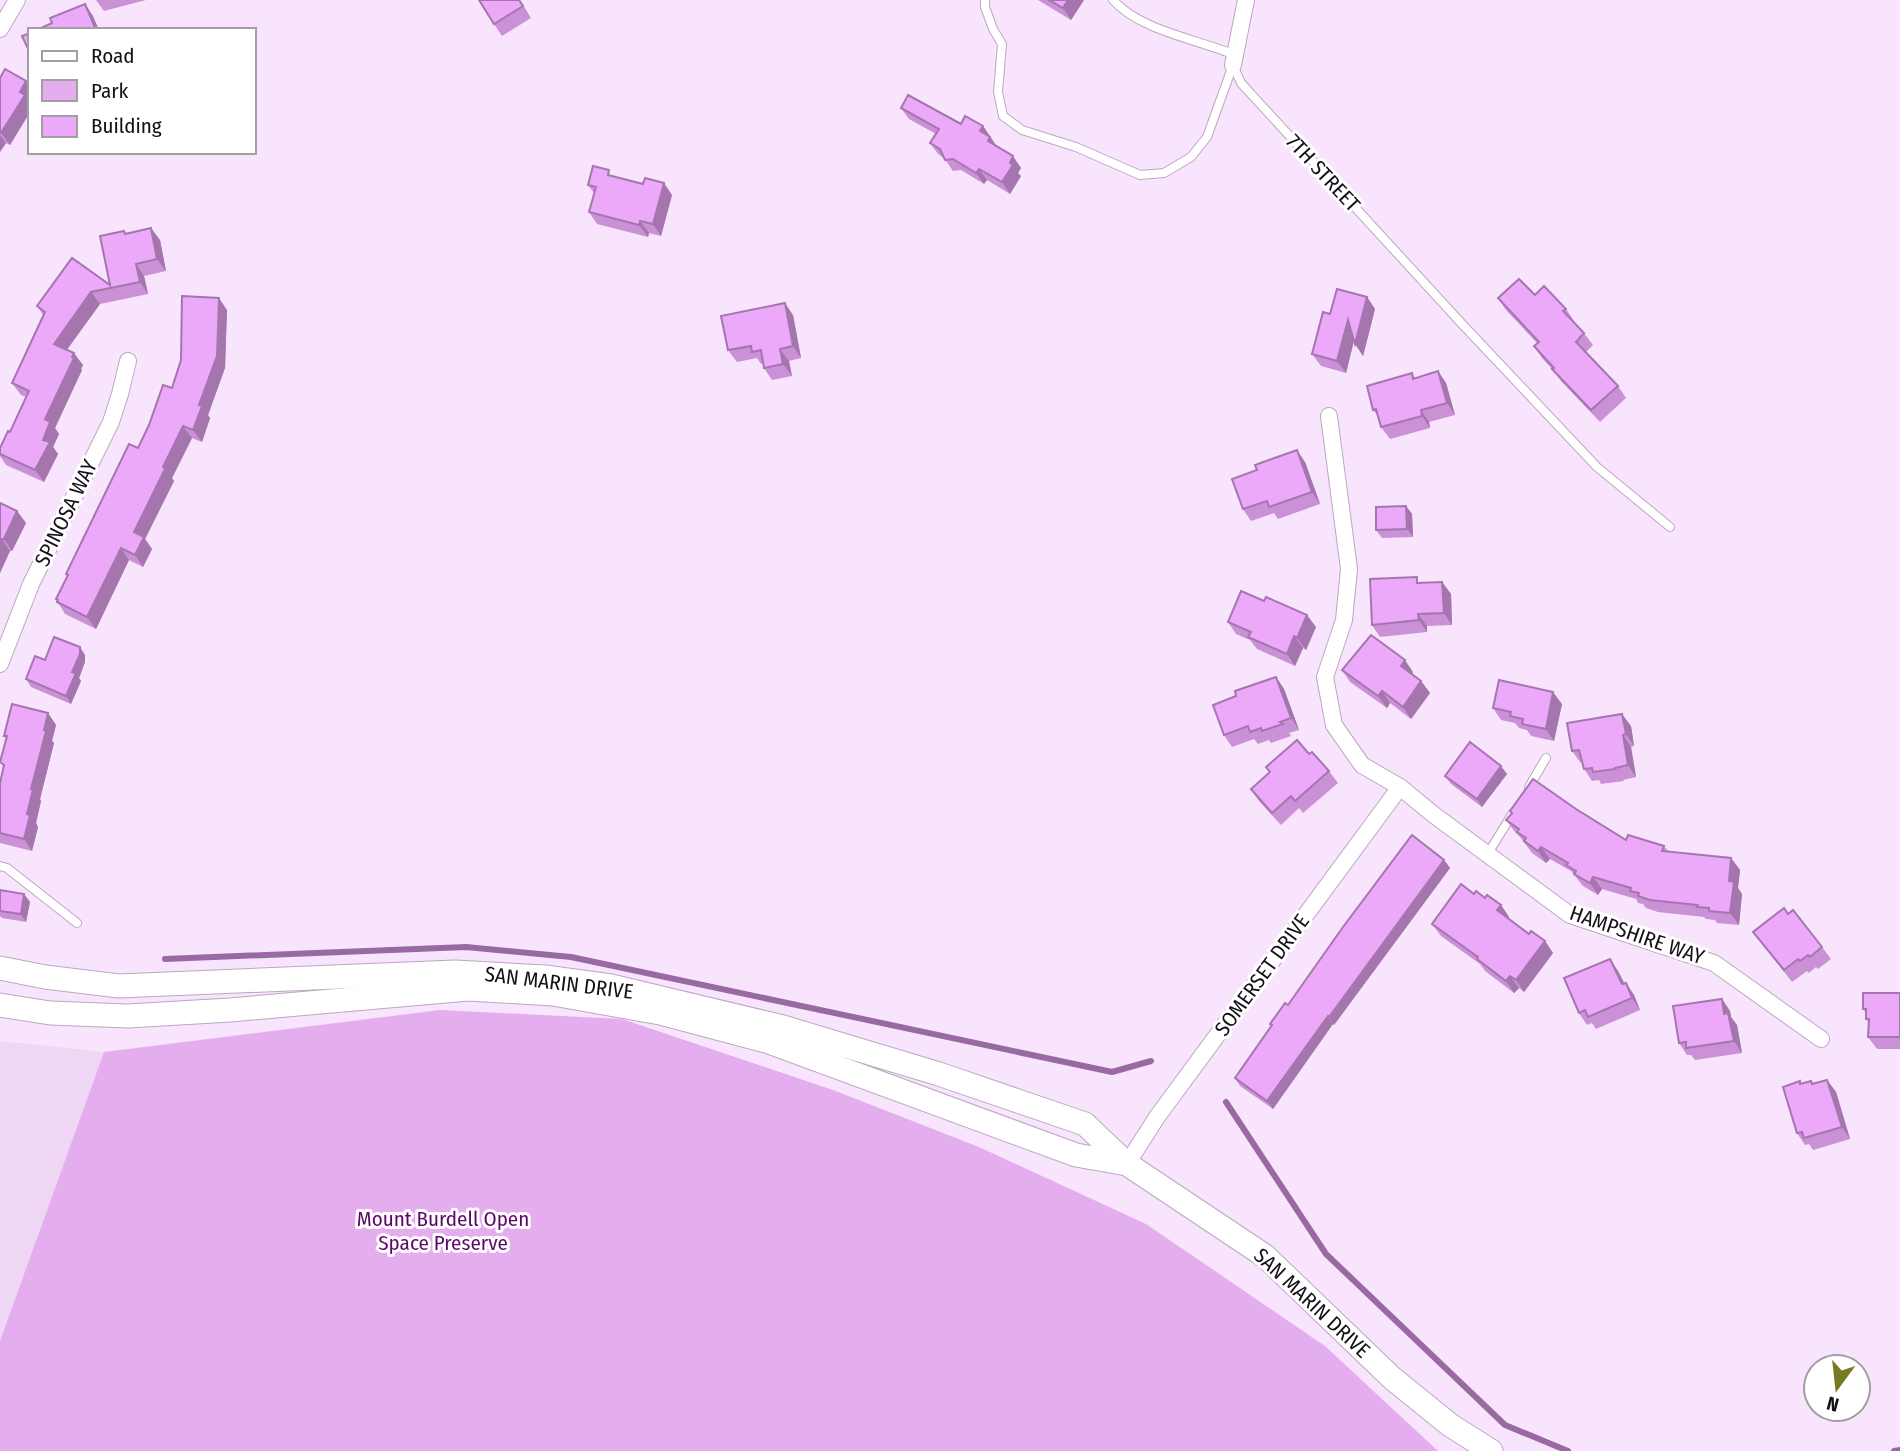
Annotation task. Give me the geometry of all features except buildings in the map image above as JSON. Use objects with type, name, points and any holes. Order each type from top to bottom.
[{"type":"main road","name":"SAN MARIN DRIVE","points":[[0,968],[119,986],[455,972],[545,977],[611,986],[783,1027],[939,1074],[1086,1124],[1127,1164],[1265,1256],[1392,1378],[1450,1425],[1491,1451]]},
{"type":"main road","name":"SAN MARIN DRIVE","points":[[0,1005],[50,1013],[128,1016],[468,989],[552,994],[660,1013],[769,1042],[1076,1155],[1127,1164]]},
{"type":"street","points":[[0,29],[17,0]]},
{"type":"street","points":[[1234,60],[1246,0]]},
{"type":"street","name":"SPINOSA WAY","points":[[0,664],[31,584],[111,422],[128,360]]},
{"type":"street","name":"HAMPSHIRE WAY","points":[[1329,416],[1349,569],[1344,620],[1325,677],[1334,725],[1362,765],[1400,787],[1570,915],[1714,963],[1821,1039]]},
{"type":"street","name":"SOMERSET DRIVE","points":[[1127,1164],[1157,1117],[1400,787]]},
{"type":"lane","points":[[985,0],[993,29],[1002,44],[998,92],[1003,116],[1022,130],[1076,147],[1140,175],[1164,173],[1191,158],[1207,137],[1234,60],[1156,28],[1121,9],[1113,0]]},
{"type":"lane","name":"7TH STREET","points":[[1234,60],[1241,83],[1463,325],[1597,467],[1670,527]]},
{"type":"lane","points":[[1527,790],[1546,758]]},
{"type":"lane","points":[[1487,855],[1520,801]]},
{"type":"lane","points":[[0,866],[7,868],[77,923]]},
{"type":"shaded area","points":[[0,1041],[104,1052],[0,1341]]},
{"type":"green space","name":"Mount Burdell Open Space Preserve","points":[[440,1010],[622,1019],[833,1090],[979,1147],[1146,1224],[1325,1346],[1438,1451],[0,1451],[0,1341],[104,1052]]},
{"type":"waterway","points":[[165,959],[466,947],[571,957],[1112,1072],[1151,1061]]},
{"type":"waterway","points":[[1226,1102],[1326,1254],[1505,1425],[1568,1451]]},
{"type":"waterway","points":[[1894,1451],[1900,1450]]}]
